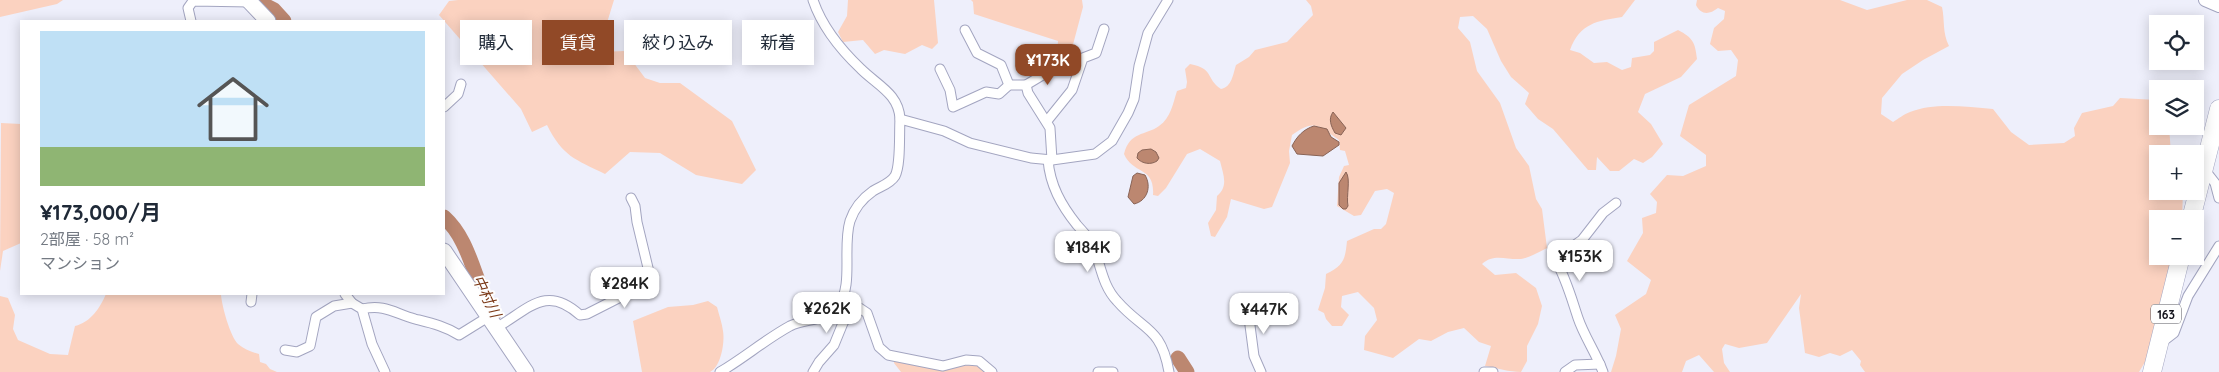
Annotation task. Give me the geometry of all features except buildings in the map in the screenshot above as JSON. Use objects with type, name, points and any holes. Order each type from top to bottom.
[{"type":"highway","points":[[2204,168],[2219,109]]},
{"type":"highway","name":"163","points":[[2152,372],[2179,265]]},
{"type":"main road","points":[[249,1],[267,20]]},
{"type":"main road","points":[[445,252],[526,372]]},
{"type":"street","points":[[720,372],[792,325],[822,318],[832,313],[843,297],[847,281],[846,240],[857,206],[864,198],[886,185],[896,174],[900,111],[895,100],[878,82],[862,70],[828,32],[813,0]]},
{"type":"street","points":[[900,119],[944,130],[970,143],[1031,158],[1050,160],[1096,154],[1112,141],[1120,129],[1134,98],[1139,66],[1148,32],[1168,0]]},
{"type":"street","points":[[2205,0],[2219,6]]},
{"type":"street","points":[[191,20],[188,8],[192,1],[249,1]]},
{"type":"street","points":[[1047,121],[1072,90],[1083,58],[1096,53],[1104,29]]},
{"type":"street","points":[[966,30],[977,53],[1001,65],[1009,85]]},
{"type":"street","points":[[940,69],[950,90],[952,107],[981,93],[999,94],[1009,85],[1026,85],[1041,76],[1046,65]]},
{"type":"street","points":[[445,106],[458,94],[461,84]]},
{"type":"street","points":[[1026,85],[1039,112],[1047,121],[1052,138],[1050,160],[1052,183],[1061,202],[1093,246],[1106,286],[1116,301],[1156,336],[1166,353],[1169,372]]},
{"type":"street","points":[[2204,168],[2215,182],[2219,198]]},
{"type":"street","points":[[346,295],[352,303],[362,308],[390,309],[448,328],[459,334],[544,299],[562,302],[580,315],[587,314],[646,284],[649,272],[635,206],[631,198]]},
{"type":"street","points":[[1601,368],[1578,319],[1570,290],[1556,259],[1582,240],[1603,213],[1616,203]]},
{"type":"street","points":[[2158,345],[2174,333],[2188,296],[2219,246]]},
{"type":"street","points":[[843,297],[867,313],[879,346],[888,355],[943,366],[966,360],[979,361],[992,372]]},
{"type":"street","points":[[285,350],[297,352],[310,346],[316,317],[334,306],[352,303]]},
{"type":"street","points":[[813,372],[834,345],[843,323],[854,304]]},
{"type":"street","points":[[1245,306],[1250,318],[1254,356],[1261,372]]},
{"type":"street","points":[[362,308],[372,344],[385,372]]},
{"type":"street","points":[[1565,372],[1575,364],[1601,368]]},
{"type":"street","points":[[1098,372],[1113,372]]},
{"type":"street","points":[[1484,372],[1493,372]]},
{"type":"shaded area","points":[[0,0],[63,0],[57,4],[0,17]]},
{"type":"shaded area","points":[[458,0],[614,0],[608,20],[542,20],[542,65],[614,65],[614,51],[624,51],[624,65],[635,65],[645,78],[660,83],[680,83],[732,121],[756,170],[742,184],[696,175],[660,153],[630,152],[605,174],[564,151],[547,125],[532,132],[521,109],[483,65],[532,65],[532,20],[460,20],[460,39],[439,15],[449,1]]},
{"type":"shaded area","points":[[848,0],[934,0],[938,43],[932,49],[922,45],[905,54],[884,50],[875,54],[863,40],[843,42],[838,32],[847,16]]},
{"type":"shaded area","points":[[971,0],[1082,0],[1083,7],[1068,58],[1063,59],[1057,55],[1058,41],[974,14],[973,2]]},
{"type":"shaded area","points":[[1306,0],[1635,0],[1622,17],[1597,22],[1584,29],[1574,41],[1570,50],[1580,53],[1594,63],[1607,62],[1622,70],[1631,67],[1632,58],[1650,55],[1654,51],[1654,42],[1678,30],[1692,41],[1697,59],[1681,77],[1645,94],[1638,112],[1651,124],[1663,144],[1652,157],[1643,163],[1634,159],[1619,171],[1610,171],[1597,157],[1596,170],[1588,170],[1553,129],[1538,119],[1525,104],[1529,93],[1511,77],[1501,61],[1487,29],[1473,16],[1460,17],[1458,28],[1470,42],[1477,71],[1500,103],[1516,148],[1529,166],[1536,199],[1542,209],[1547,248],[1524,258],[1496,258],[1482,264],[1495,275],[1516,273],[1536,288],[1542,306],[1538,324],[1527,346],[1527,361],[1521,372],[1485,366],[1491,346],[1479,342],[1464,328],[1448,332],[1431,341],[1419,339],[1393,358],[1364,350],[1365,336],[1377,320],[1374,308],[1358,292],[1342,296],[1341,307],[1349,315],[1342,326],[1332,326],[1324,313],[1318,310],[1325,288],[1326,274],[1340,265],[1347,241],[1374,229],[1381,229],[1386,224],[1394,193],[1387,189],[1375,191],[1361,215],[1354,216],[1337,206],[1339,177],[1344,166],[1349,165],[1345,151],[1340,150],[1339,140],[1321,128],[1312,125],[1292,135],[1289,151],[1290,163],[1272,207],[1264,209],[1231,199],[1227,217],[1215,237],[1211,236],[1208,223],[1216,210],[1217,196],[1224,184],[1224,175],[1220,161],[1200,149],[1187,154],[1166,188],[1158,196],[1153,195],[1151,179],[1128,161],[1124,154],[1130,141],[1163,123],[1171,110],[1177,91],[1186,88],[1185,69],[1190,64],[1203,68],[1216,85],[1221,89],[1225,88],[1232,80],[1236,65],[1249,57],[1255,50],[1287,42],[1313,15],[1311,6]]},
{"type":"shaded area","points":[[1697,0],[1840,0],[1867,10],[1907,0],[1927,0],[1942,7],[1944,31],[1949,46],[1902,74],[1882,98],[1881,114],[1893,122],[1908,113],[1930,107],[1951,106],[1993,109],[2011,132],[2029,145],[2064,143],[2075,136],[2074,128],[2082,113],[2113,106],[2120,98],[2149,100],[2149,135],[2170,135],[2170,145],[2149,145],[2149,200],[2183,200],[2182,210],[2149,210],[2149,265],[2173,265],[2151,352],[2139,372],[1865,372],[1860,365],[1861,361],[1852,350],[1840,356],[1830,353],[1819,357],[1805,353],[1799,308],[1801,294],[1767,343],[1739,348],[1725,344],[1722,349],[1724,363],[1730,372],[1714,372],[1699,355],[1686,361],[1682,372],[1611,372],[1621,329],[1615,315],[1646,294],[1651,280],[1627,261],[1643,233],[1642,218],[1656,213],[1657,202],[1650,194],[1667,175],[1683,176],[1706,166],[1706,155],[1680,136],[1689,105],[1736,76],[1738,60],[1731,50],[1718,51],[1710,44],[1714,28],[1724,19],[1725,11],[1718,8],[1705,13],[1700,11],[1696,5]]},
{"type":"shaded area","points":[[1333,112],[1346,128],[1341,135],[1335,133],[1331,125],[1330,120]]},
{"type":"shaded area","points":[[1,123],[20,124],[20,243],[3,251],[0,271]]},
{"type":"shaded area","points":[[1314,126],[1327,129],[1331,137],[1339,142],[1339,145],[1323,156],[1297,154],[1292,146],[1294,142],[1304,131]]},
{"type":"shaded area","points":[[1151,149],[1156,152],[1159,158],[1157,161],[1147,163],[1141,162],[1137,158],[1138,153],[1142,150]]},
{"type":"shaded area","points":[[1346,172],[1348,179],[1348,206],[1346,209],[1343,209],[1339,205],[1339,183]]},
{"type":"shaded area","points":[[1137,173],[1145,175],[1148,189],[1145,197],[1134,204],[1128,197],[1133,176]]},
{"type":"shaded area","points":[[106,295],[221,295],[229,328],[235,340],[243,347],[259,354],[260,362],[277,372],[0,372],[0,296],[8,298],[15,315],[13,329],[18,340],[50,354],[68,355],[75,326],[90,318]]},
{"type":"shaded area","points":[[708,301],[717,307],[723,336],[723,347],[714,369],[710,372],[642,372],[633,321],[668,307],[693,305]]},
{"type":"shaded area","points":[[894,359],[964,364],[975,363],[987,372],[901,372],[894,363]]},
{"type":"waterway","name":"中村川","points":[[255,0],[274,10],[283,20]]},
{"type":"waterway","name":"中村川","points":[[445,218],[461,239],[487,303],[494,314]]},
{"type":"waterway","points":[[1178,358],[1187,372]]}]
